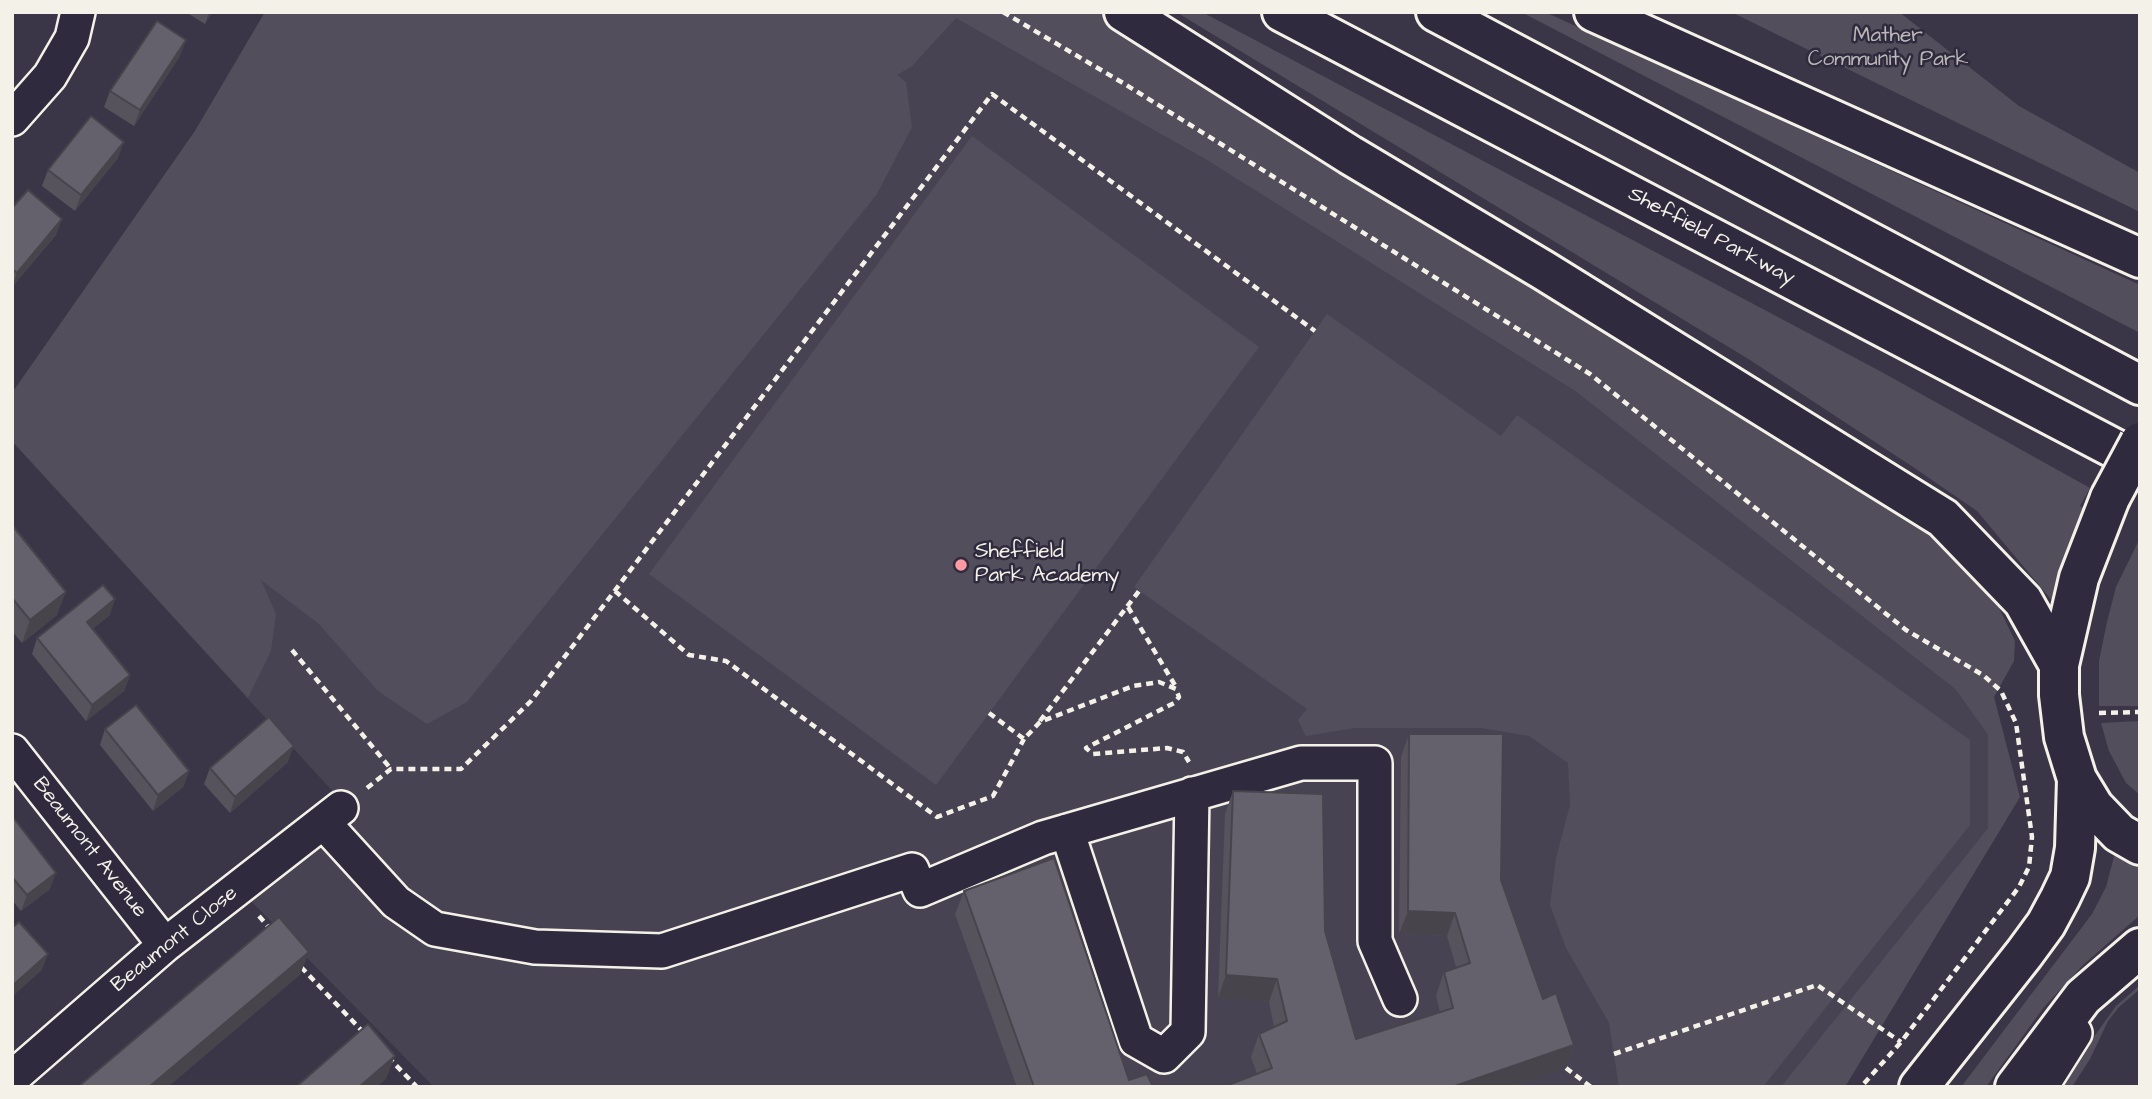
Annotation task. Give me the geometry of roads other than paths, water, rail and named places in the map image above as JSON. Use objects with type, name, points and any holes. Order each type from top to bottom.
[{"type":"highway","points":[[1124,12],[1350,155],[1543,270],[1942,518],[2023,601],[2059,664]]},
{"type":"highway","name":"Sheffield Parkway","points":[[1282,12],[2140,463]]},
{"type":"highway","points":[[1437,12],[2140,385]]},
{"type":"highway","points":[[1594,12],[2140,258]]},
{"type":"highway","points":[[2140,442],[2110,498],[2078,578],[2059,664],[2064,737],[2077,779],[2094,807],[2119,833],[2140,845]]},
{"type":"highway","points":[[1919,1087],[2031,944],[2060,898],[2070,877],[2075,848],[2077,779]]},
{"type":"highway","points":[[2015,1087],[2083,997],[2130,956]]},
{"type":"street","points":[[12,119],[50,76],[72,38],[78,12]]},
{"type":"street","name":"Beaumont Avenue","points":[[12,751],[165,945]]},
{"type":"street","points":[[1192,794],[1188,1032],[1164,1056],[1136,1040],[1067,831],[1192,794],[1301,763],[1375,763],[1375,941],[1401,999]]},
{"type":"street","name":"Beaumont Close","points":[[12,1077],[165,945],[332,815],[396,902],[435,929],[536,947],[662,951],[912,870],[920,890],[1043,838],[1067,831]]},
{"type":"street","points":[[2041,1087],[2130,956]]},
{"type":"place","name":"Sheffield Park Academy","points":[[961,565]]},
{"type":"park label","name":"Mather Community Park","points":[[1888,49]]}]
